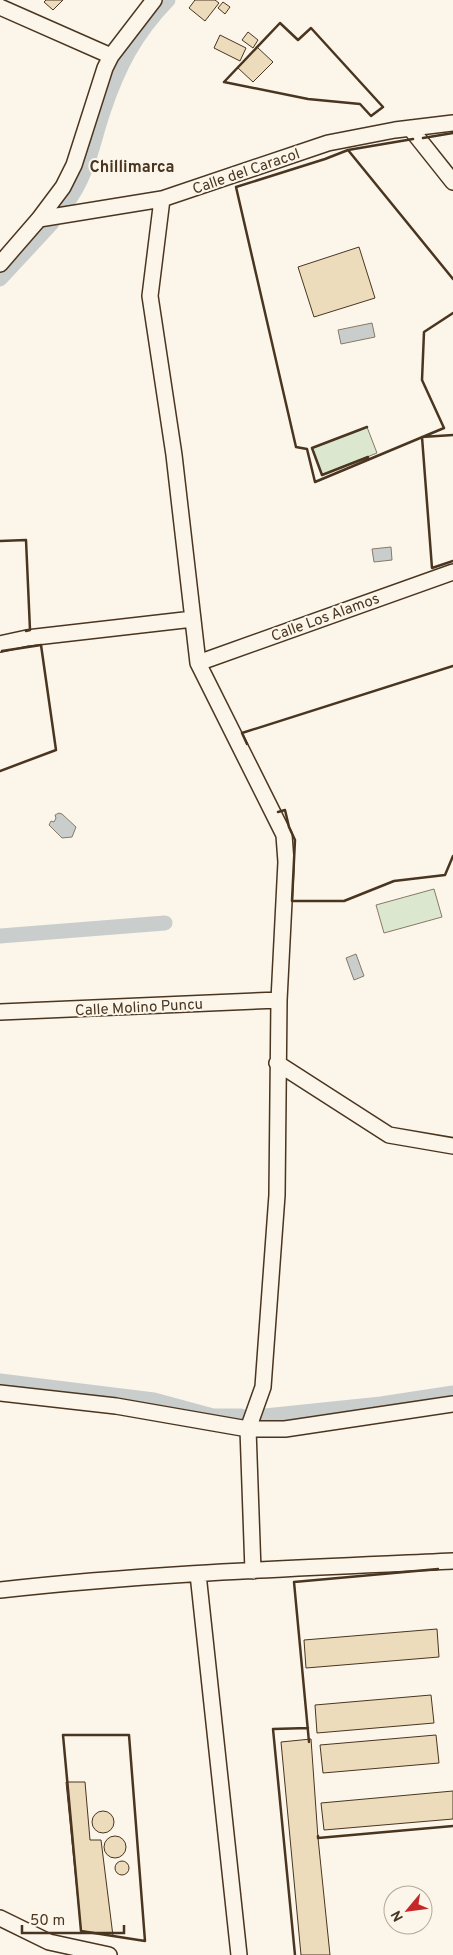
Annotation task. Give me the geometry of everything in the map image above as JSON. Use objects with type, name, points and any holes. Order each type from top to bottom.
[{"type":"street","points":[[0,264],[7,250],[39,219],[63,186],[74,165],[105,68],[111,56],[154,0]]},
{"type":"street","points":[[0,7],[111,56]]},
{"type":"street","name":"Calle del Caracol","points":[[39,219],[162,199],[328,143],[410,128],[453,123]]},
{"type":"street","points":[[410,128],[453,182]]},
{"type":"street","points":[[162,199],[150,296],[174,455],[198,663],[284,835],[286,862],[278,1000],[277,1195],[263,1387],[248,1429],[253,1571]]},
{"type":"street","name":"Calle Los Alamos","points":[[198,663],[453,572]]},
{"type":"street","points":[[0,644],[27,638],[193,619]]},
{"type":"street","name":"Calle Molino Puncu","points":[[0,1012],[278,1000]]},
{"type":"street","points":[[277,1063],[389,1135],[453,1146]]},
{"type":"street","points":[[0,1393],[116,1406],[248,1429],[285,1429],[453,1404]]},
{"type":"street","points":[[0,1590],[198,1574],[453,1561]]},
{"type":"street","points":[[198,1574],[239,1955]]},
{"type":"street","points":[[0,1918],[49,1942],[109,1955]]},
{"type":"green space","points":[[367,427],[377,453],[322,475],[312,448]]},
{"type":"green space","points":[[434,889],[442,917],[384,933],[376,905]]},
{"type":"shaded area","points":[[372,323],[375,337],[341,344],[338,330]]},
{"type":"shaded area","points":[[391,547],[392,560],[374,562],[372,549]]},
{"type":"shaded area","points":[[59,813],[76,827],[72,837],[62,838],[49,825],[51,821],[54,822],[55,815]]},
{"type":"shaded area","points":[[356,954],[364,976],[354,980],[346,958]]},
{"type":"building","points":[[46,0],[63,0],[53,10],[44,2]]},
{"type":"building","points":[[195,0],[215,0],[219,3],[205,21],[189,8]]},
{"type":"building","points":[[223,2],[230,7],[225,14],[218,8]]},
{"type":"building","points":[[248,32],[258,40],[253,48],[242,40]]},
{"type":"building","points":[[220,35],[246,48],[240,61],[214,48]]},
{"type":"building","points":[[257,47],[273,62],[253,82],[238,68]]},
{"type":"building","points":[[359,247],[375,298],[314,317],[298,267]]},
{"type":"building","points":[[437,1629],[439,1657],[306,1668],[304,1640]]},
{"type":"building","points":[[431,1695],[434,1723],[317,1733],[315,1705]]},
{"type":"building","points":[[436,1735],[439,1763],[323,1773],[320,1745]]},
{"type":"building","points":[[311,1739],[318,1838],[330,1955],[301,1955],[281,1742]]},
{"type":"building","points":[[66,1782],[85,1782],[90,1840],[101,1840],[113,1936],[81,1931]]},
{"type":"building","points":[[453,1791],[453,1819],[324,1830],[321,1803]]},
{"type":"building","points":[[103,1811],[111,1814],[114,1822],[111,1830],[103,1833],[95,1830],[92,1822],[95,1814]]},
{"type":"building","points":[[115,1836],[123,1839],[126,1847],[123,1855],[115,1858],[107,1855],[104,1847],[107,1839]]},
{"type":"building","points":[[122,1861],[127,1863],[129,1868],[127,1873],[122,1875],[117,1873],[115,1868],[117,1863]]},
{"type":"waterway","points":[[66,204],[80,182],[89,160],[103,112],[121,66],[146,26],[168,0]]},
{"type":"waterway","points":[[0,279],[52,223]]},
{"type":"waterway","points":[[0,936],[165,923]]},
{"type":"waterway","points":[[0,1381],[154,1400],[213,1416],[241,1416]]},
{"type":"waterway","points":[[265,1416],[381,1404],[453,1393]]},
{"type":"wall","points":[[280,23],[298,40],[311,28],[383,107],[371,116],[360,104],[308,99],[224,82],[280,23]]},
{"type":"wall","points":[[423,138],[453,133]]},
{"type":"wall","points":[[349,151],[413,139]]},
{"type":"wall","points":[[453,279],[348,150],[236,187],[296,447],[307,449],[315,482],[444,428],[422,380],[424,332],[453,313]]},
{"type":"wall","points":[[367,427],[312,448],[322,475],[368,457]]},
{"type":"wall","points":[[453,435],[422,437],[432,568],[453,561]]},
{"type":"wall","points":[[0,541],[26,540],[30,630],[26,631]]},
{"type":"wall","points":[[0,771],[56,750],[41,645],[2,651]]},
{"type":"wall","points":[[247,744],[242,733],[453,666]]},
{"type":"wall","points":[[278,812],[285,810],[289,827],[295,840],[292,901],[344,901],[394,881],[445,875],[453,856]]},
{"type":"wall","points":[[309,1742],[294,1582],[438,1569]]},
{"type":"wall","points":[[295,1955],[273,1729],[308,1728]]},
{"type":"wall","points":[[63,1735],[129,1735],[145,1941],[81,1931],[63,1735]]},
{"type":"wall","points":[[318,1836],[318,1838],[453,1826]]},
{"type":"district","name":"Chillimarca","points":[[132,166]]}]
